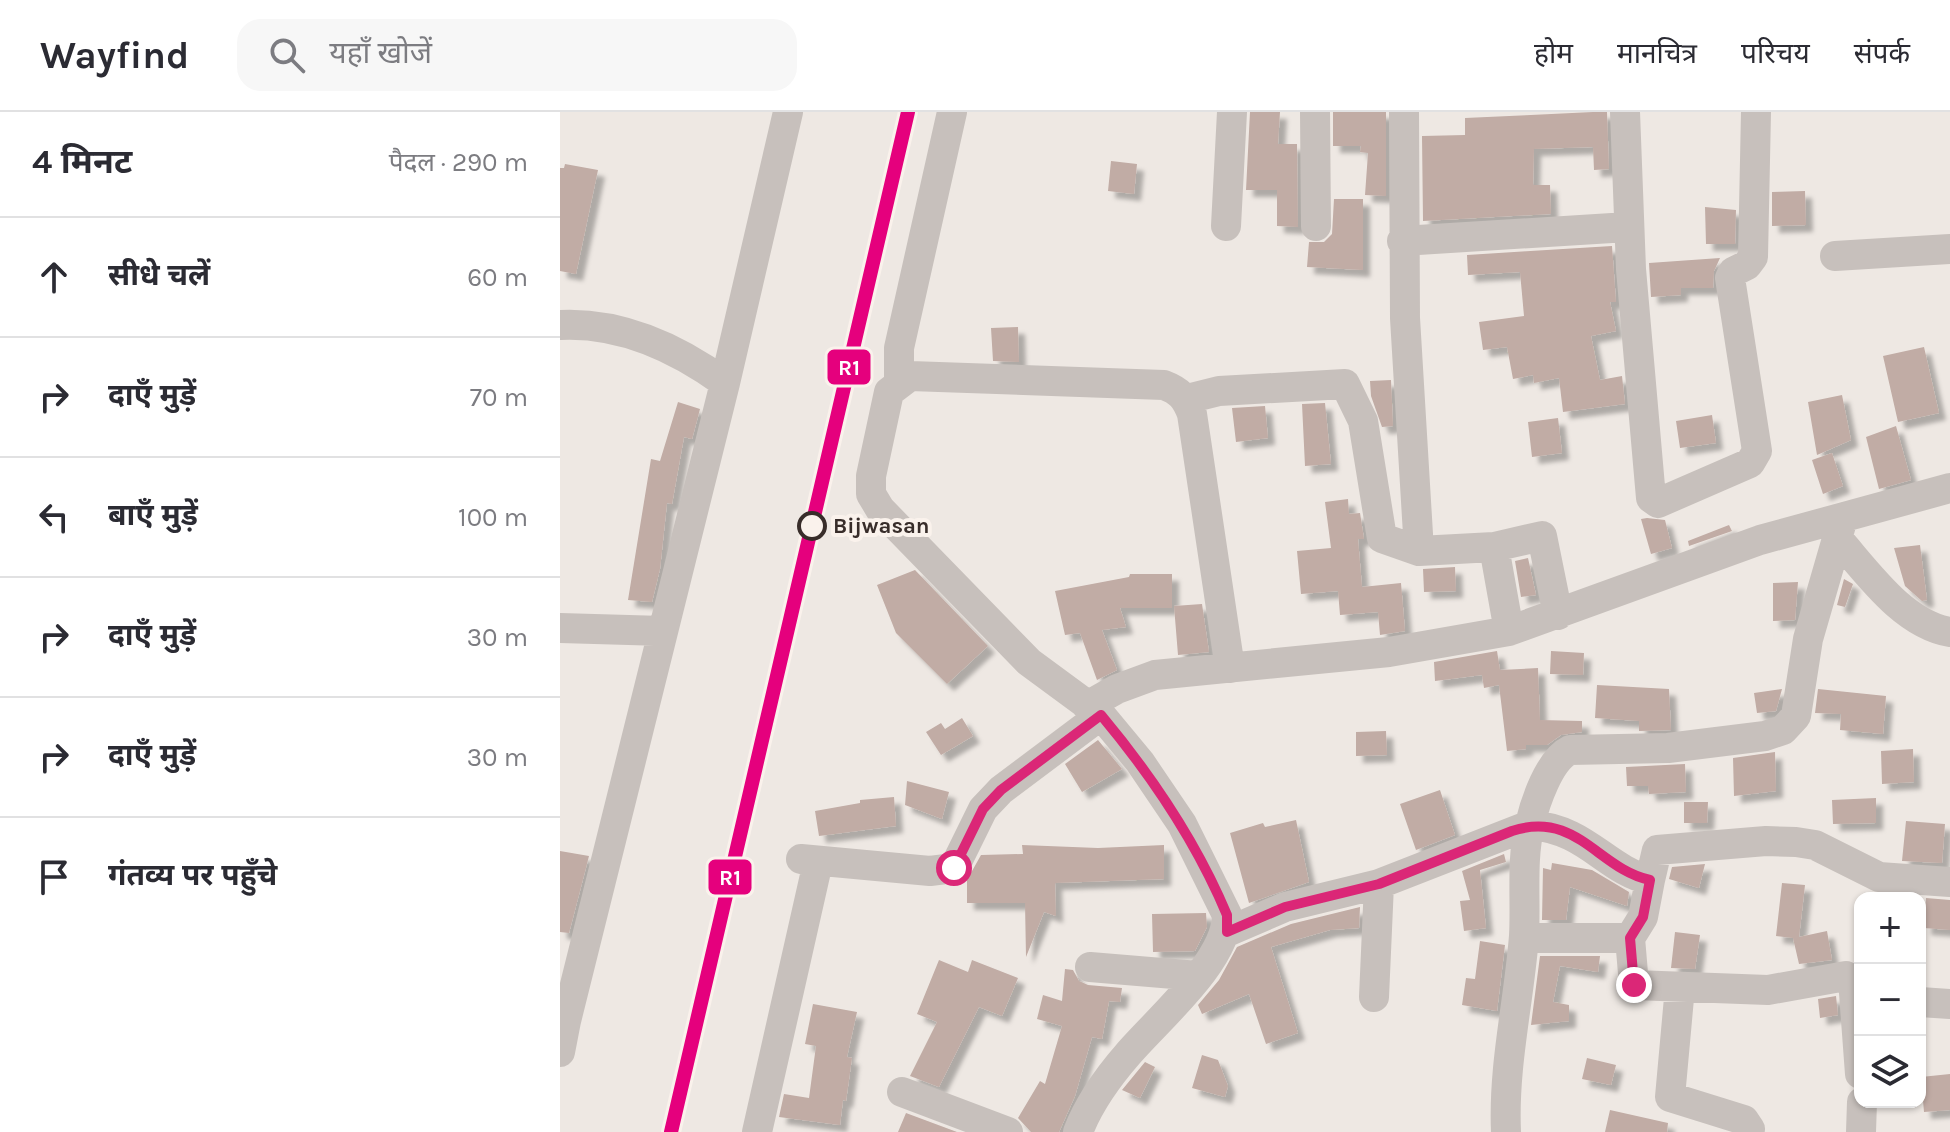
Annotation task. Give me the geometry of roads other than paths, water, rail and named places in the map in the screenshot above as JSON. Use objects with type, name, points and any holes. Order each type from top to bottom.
[{"type":"street","points":[[560,1052],[563,1021],[725,383],[788,112]]},
{"type":"street","points":[[899,382],[899,348],[952,112]]},
{"type":"street","points":[[1226,226],[1232,112]]},
{"type":"street","points":[[1315,112],[1316,226]]},
{"type":"street","points":[[1404,112],[1402,241],[1419,551]]},
{"type":"street","points":[[1625,112],[1628,227],[1644,438],[1651,498],[1658,503],[1750,463],[1757,451],[1730,278],[1733,272],[1747,265],[1753,257],[1756,112]]},
{"type":"street","points":[[1402,241],[1628,227]]},
{"type":"street","points":[[1835,256],[1950,249]]},
{"type":"street","points":[[560,325],[590,325],[629,333],[695,360],[725,383]]},
{"type":"street","points":[[1227,932],[1227,915],[1182,824],[1140,762],[1094,710],[1029,662],[880,509],[871,494],[871,476],[889,392],[910,376],[1164,385],[1178,390],[1187,399],[1230,668]]},
{"type":"street","points":[[1187,399],[1219,391],[1345,384],[1363,421],[1382,538],[1419,551],[1494,547],[1542,536],[1558,615]]},
{"type":"street","points":[[757,1132],[809,861],[930,871],[954,868],[969,832],[992,800],[1117,689],[1155,675],[1389,652],[1509,631],[1760,540],[1840,528],[1950,488]]},
{"type":"street","points":[[1840,528],[1904,609],[1921,622],[1950,632]]},
{"type":"street","points":[[1506,1132],[1507,1049],[1524,938],[1530,825],[1552,770],[1562,754],[1570,750],[1668,748],[1765,736],[1791,724],[1796,716],[1808,639],[1840,528]]},
{"type":"street","points":[[1494,547],[1509,631]]},
{"type":"street","points":[[560,628],[663,631]]},
{"type":"street","points":[[1078,1132],[1087,1110],[1127,1056],[1198,976],[1227,932],[1285,907],[1379,884],[1530,825],[1546,826],[1574,836],[1650,880]]},
{"type":"street","points":[[1854,983],[1853,979],[1846,976],[1768,990],[1634,985],[1630,938],[1643,917],[1657,850],[1766,841],[1815,845],[1879,877],[1950,882]]},
{"type":"street","points":[[1374,997],[1379,884]]},
{"type":"street","points":[[1524,938],[1630,938]]},
{"type":"street","points":[[1090,967],[1198,976]]},
{"type":"street","points":[[1680,987],[1670,1097],[1744,1120],[1749,1129]]},
{"type":"street","points":[[1926,1002],[1950,1004]]},
{"type":"street","points":[[902,1092],[1008,1132]]},
{"type":"street","points":[[1861,1132],[1862,1108]]},
{"type":"place","name":"Bijwasan","points":[[812,526]]}]
